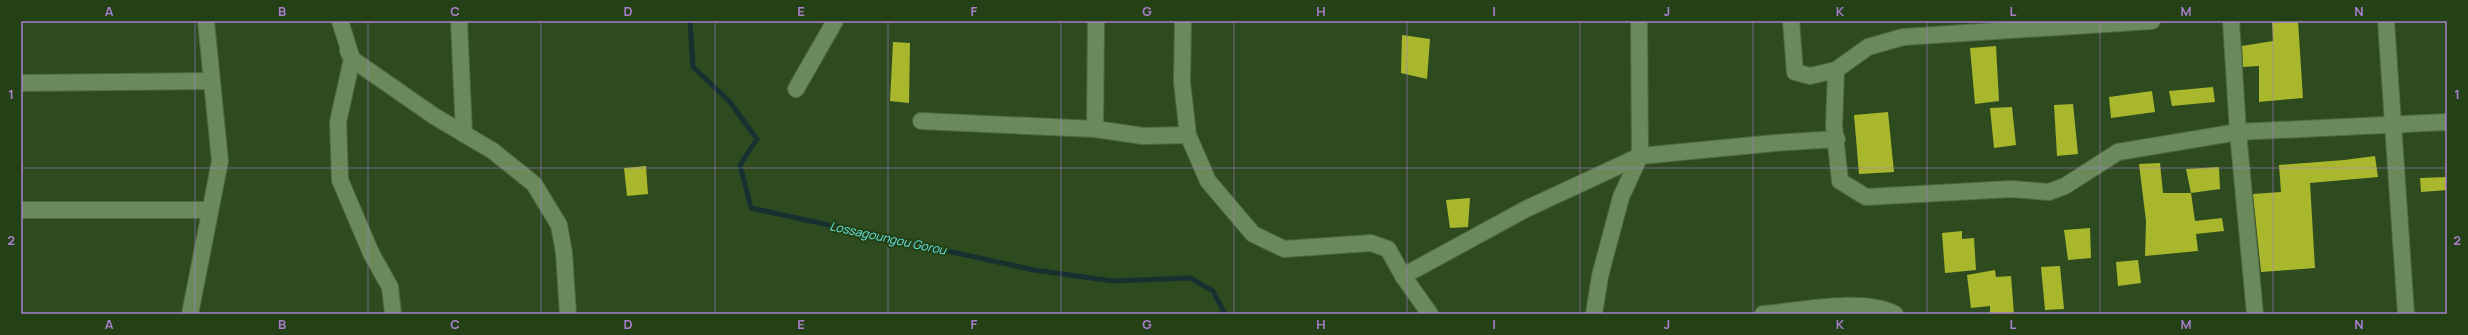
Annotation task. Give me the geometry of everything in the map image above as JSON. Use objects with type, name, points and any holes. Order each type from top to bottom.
[{"type":"street","points":[[190,314],[209,210],[220,161],[206,21]]},
{"type":"street","points":[[334,21],[352,59],[464,134],[493,151],[534,184],[548,203],[559,225],[564,253],[568,314]]},
{"type":"street","points":[[340,21],[352,59],[338,122],[340,180],[371,253],[390,287],[393,314]]},
{"type":"street","points":[[459,21],[464,134]]},
{"type":"street","points":[[796,89],[835,21]]},
{"type":"street","points":[[1095,129],[1096,21]]},
{"type":"street","points":[[1183,21],[1182,82],[1188,135],[1208,181],[1253,234],[1284,250],[1371,242],[1388,249],[1403,276],[1430,314]]},
{"type":"street","points":[[1594,314],[1600,276],[1621,197],[1640,156],[1640,21]]},
{"type":"street","points":[[1791,21],[1795,72],[1810,76],[1836,70],[1868,46],[1903,37],[2152,21]]},
{"type":"street","points":[[2231,21],[2238,132],[2255,314]]},
{"type":"street","points":[[2386,21],[2406,314]]},
{"type":"street","points":[[1836,70],[1834,126],[1837,139],[1840,180],[1866,197],[2011,189],[2049,192],[2065,186],[2118,152],[2238,132],[2447,122]]},
{"type":"street","points":[[21,83],[211,81]]},
{"type":"street","points":[[921,121],[1095,129],[1143,136],[1188,135]]},
{"type":"street","points":[[1403,276],[1552,196],[1640,156],[1774,143],[1837,139]]},
{"type":"street","points":[[21,210],[209,210]]},
{"type":"street","points":[[1763,314],[1823,311],[1860,305],[1882,308],[1895,314]]},
{"type":"building","points":[[2272,21],[2298,21],[2303,98],[2259,102],[2259,66],[2243,67],[2242,46],[2273,41]]},
{"type":"building","points":[[1402,35],[1430,39],[1427,79],[1401,73]]},
{"type":"building","points":[[893,42],[910,43],[909,103],[890,101]]},
{"type":"building","points":[[1996,46],[1999,101],[1975,104],[1970,48]]},
{"type":"building","points":[[2213,87],[2215,102],[2172,106],[2169,91]]},
{"type":"building","points":[[2152,91],[2155,112],[2111,118],[2109,97]]},
{"type":"building","points":[[2073,104],[2078,154],[2057,156],[2054,105]]},
{"type":"building","points":[[2012,107],[2016,145],[1994,148],[1990,108]]},
{"type":"building","points":[[1888,112],[1894,172],[1859,174],[1854,115]]},
{"type":"building","points":[[2375,156],[2378,177],[2310,183],[2315,268],[2261,272],[2253,194],[2281,192],[2279,165]]},
{"type":"building","points":[[2160,163],[2163,193],[2191,193],[2195,221],[2222,218],[2224,231],[2196,234],[2198,251],[2145,256],[2146,221],[2139,164]]},
{"type":"building","points":[[646,166],[648,194],[627,196],[624,168]]},
{"type":"building","points":[[2219,167],[2220,189],[2191,193],[2186,169]]},
{"type":"building","points":[[2447,177],[2447,190],[2421,192],[2420,178]]},
{"type":"building","points":[[1470,198],[1468,227],[1450,228],[1446,200]]},
{"type":"building","points":[[2090,228],[2091,258],[2068,260],[2064,230]]},
{"type":"building","points":[[1962,231],[1962,239],[1974,238],[1976,270],[1945,273],[1942,233]]},
{"type":"building","points":[[2138,260],[2141,283],[2118,286],[2116,262]]},
{"type":"building","points":[[2060,266],[2064,309],[2045,310],[2041,267]]},
{"type":"building","points":[[1995,270],[1996,277],[2011,276],[2014,314],[1990,314],[1990,306],[1971,308],[1967,275]]},
{"type":"waterway","name":"Lossagoungou Gorou","points":[[690,21],[693,67],[729,101],[757,139],[740,165],[751,208],[1034,270],[1112,281],[1190,278],[1213,291],[1225,314]]}]
